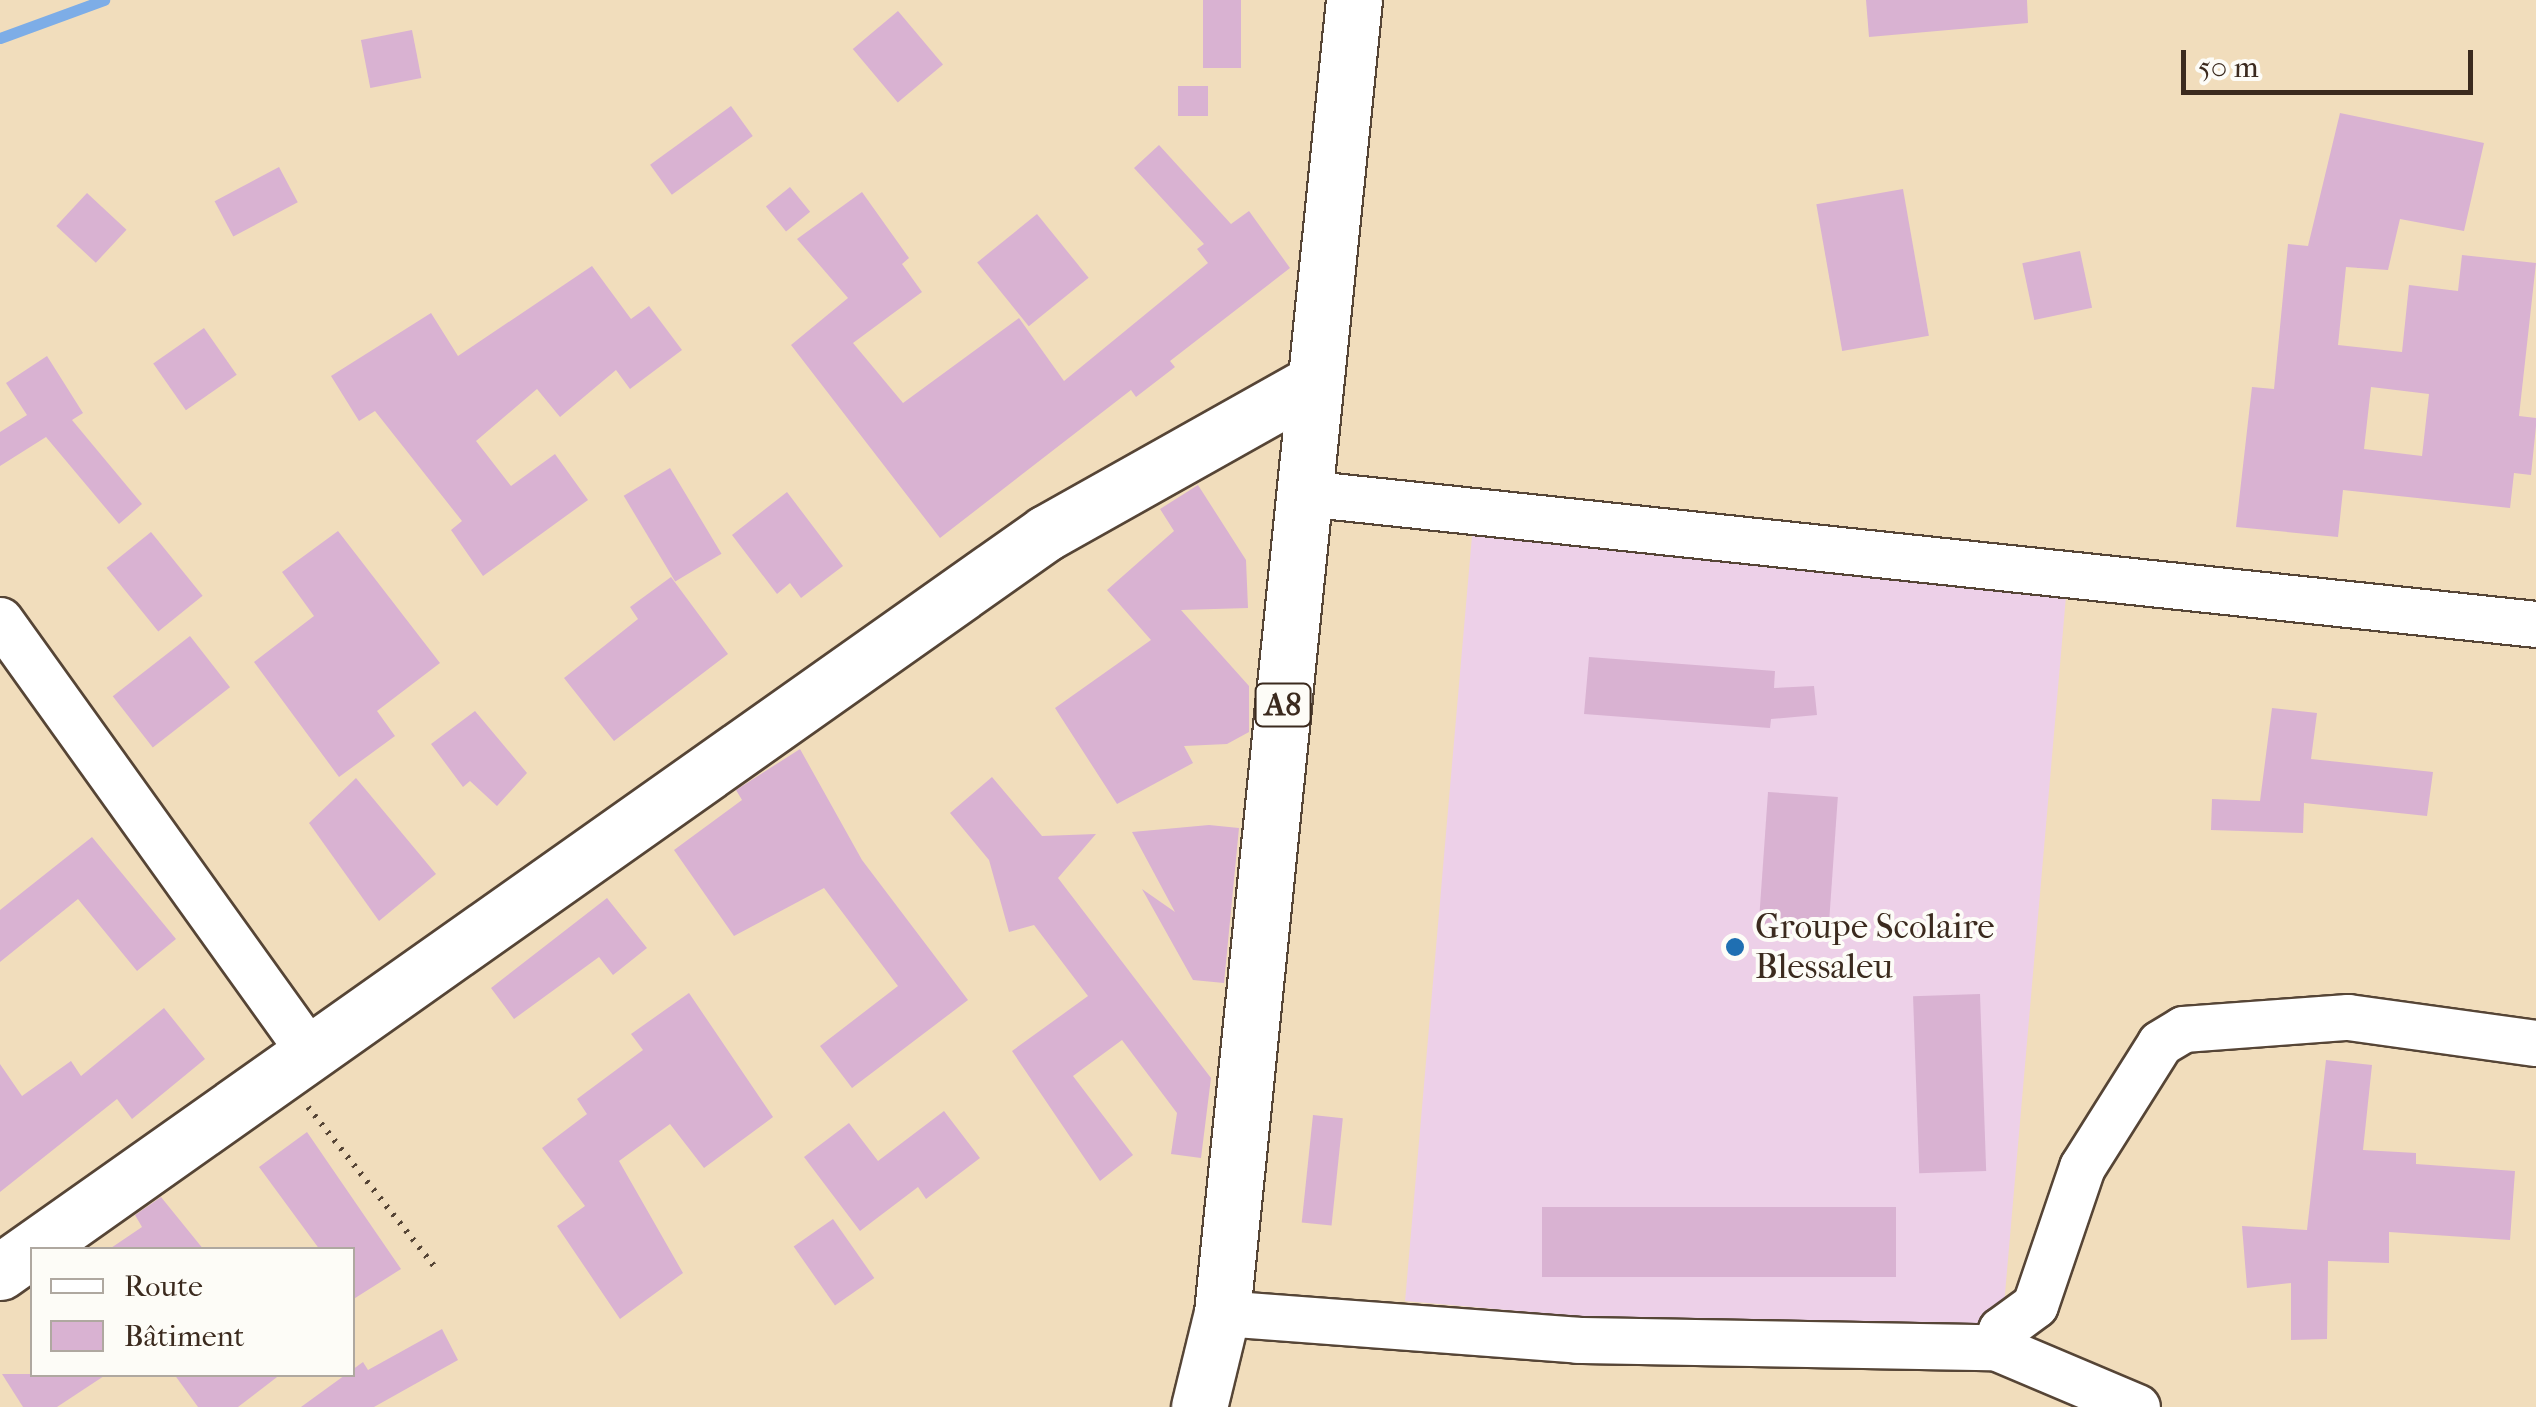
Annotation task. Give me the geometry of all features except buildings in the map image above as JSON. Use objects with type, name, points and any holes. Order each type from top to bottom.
[{"type":"street","name":"A8","points":[[1199,1407],[1222,1313],[1354,0]]},
{"type":"street","points":[[36,1247],[1046,533],[1314,382]]},
{"type":"street","points":[[1304,493],[2536,624]]},
{"type":"street","points":[[0,620],[296,1064]]},
{"type":"street","points":[[1995,1347],[2001,1330],[2035,1304],[2082,1168],[2131,1078],[2183,1030],[2348,1017],[2536,1043]]},
{"type":"street","points":[[0,1272],[30,1251]]},
{"type":"street","points":[[1222,1313],[1577,1340],[1995,1347],[2137,1407]]},
{"type":"path","points":[[296,1064],[435,1267]]},
{"type":"shaded area","name":"Groupe Scolaire Blessaleu","points":[[1472,536],[2067,588],[2000,1353],[1405,1301]]},
{"type":"waterway","points":[[0,38],[104,0]]},
{"type":"place","name":"Groupe Scolaire Blessaleu","points":[[1735,947]]}]
